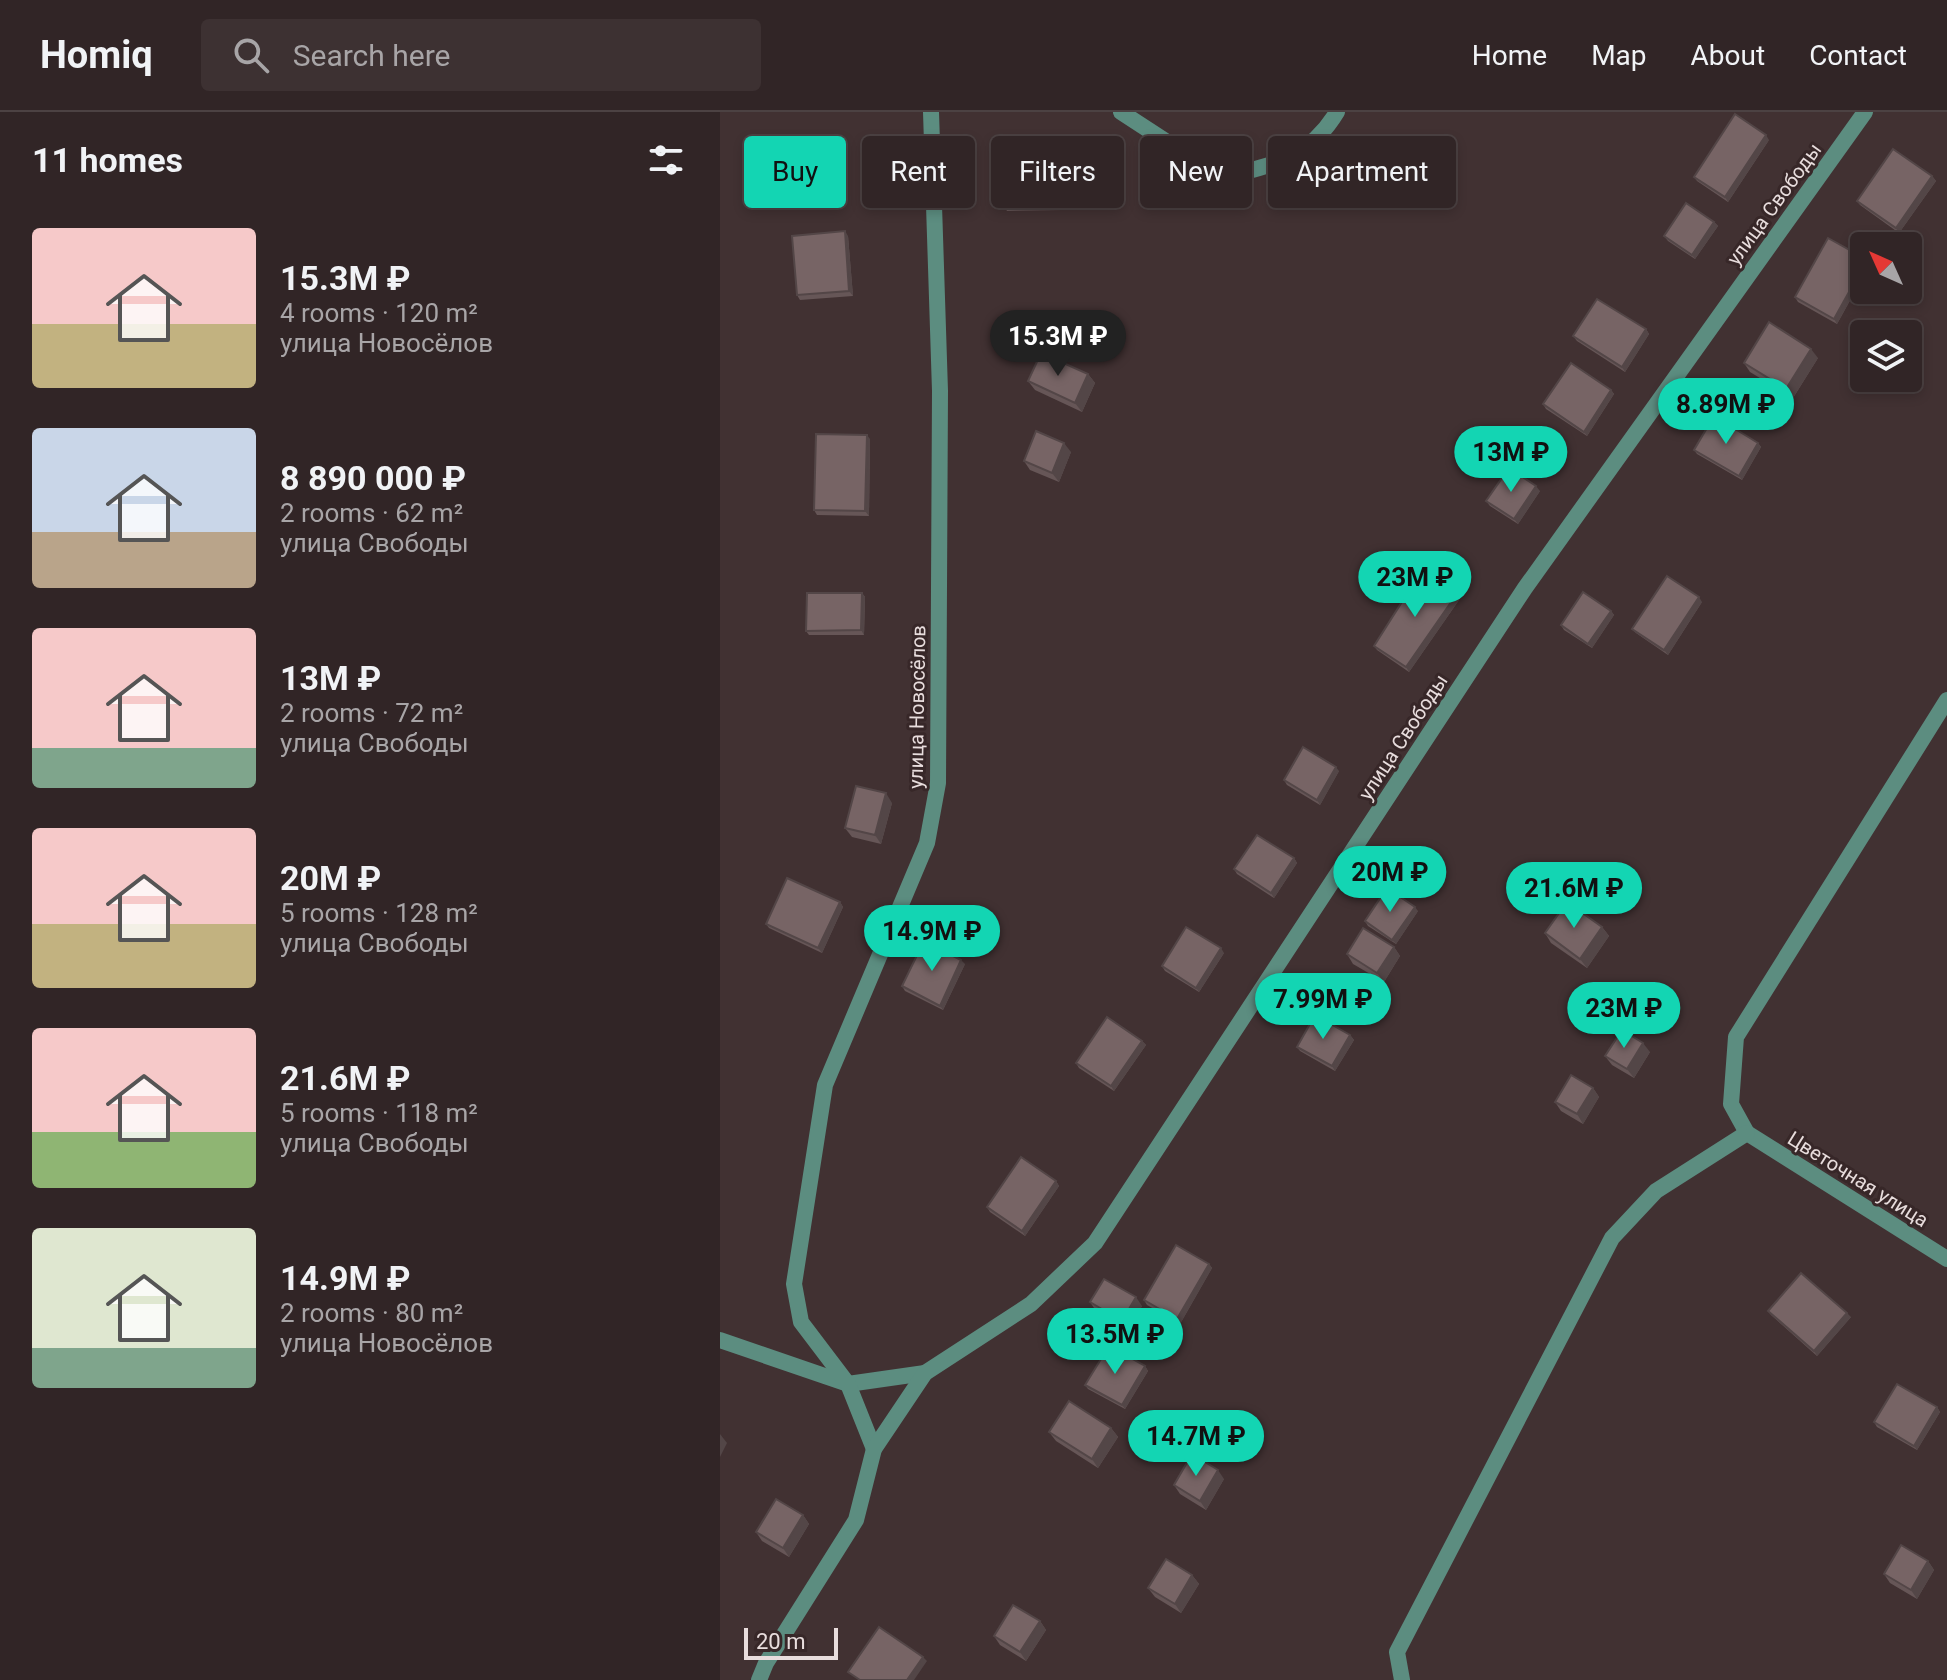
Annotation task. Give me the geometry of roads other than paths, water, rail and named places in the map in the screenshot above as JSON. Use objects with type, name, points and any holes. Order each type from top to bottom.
[{"type":"street","name":"улица Новосёлов","points":[[874,1449],[848,1384],[801,1322],[794,1284],[825,1085],[927,843],[938,783],[940,391],[931,112]]},
{"type":"street","points":[[1121,112],[1190,157],[1229,176],[1288,161],[1330,124],[1337,112]]},
{"type":"street","name":"улица Свободы","points":[[759,1680],[766,1663],[856,1520],[874,1449],[925,1373],[1031,1304],[1095,1243],[1525,588],[1865,112]]},
{"type":"street","points":[[1402,1680],[1397,1652],[1612,1238],[1656,1191],[1747,1133],[1731,1104],[1736,1037],[1947,700]]},
{"type":"street","name":"Цветочная улица","points":[[1747,1133],[1947,1259]]},
{"type":"street","points":[[720,1340],[848,1384],[925,1373]]}]
